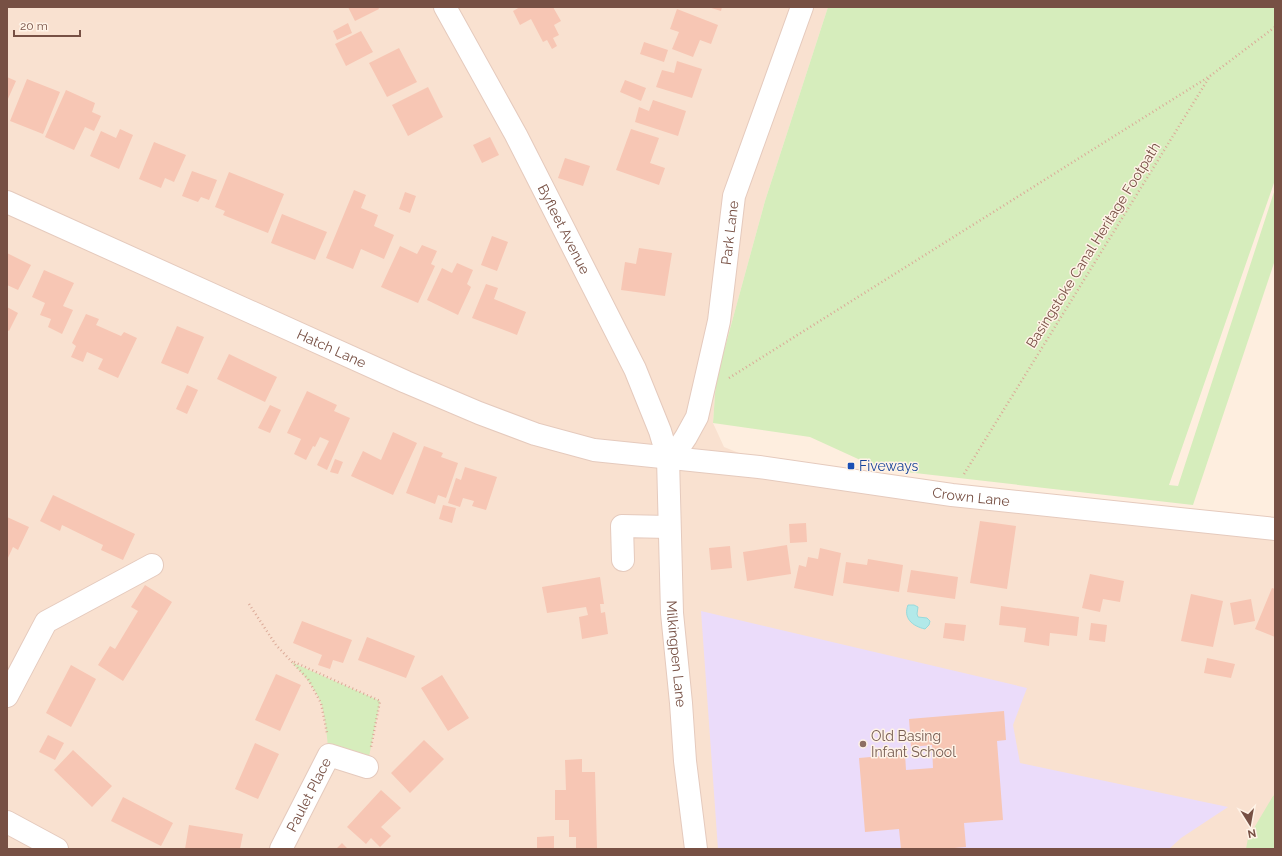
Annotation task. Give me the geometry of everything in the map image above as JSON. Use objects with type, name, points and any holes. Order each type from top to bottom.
[{"type":"street","name":"Byfleet Avenue","points":[[444,7],[516,135],[640,380],[660,431],[668,458]]},
{"type":"street","name":"Park Lane","points":[[668,458],[678,449],[697,416],[719,321],[734,196],[802,7]]},
{"type":"street","name":"Hatch Lane","points":[[7,202],[398,379],[479,413],[535,434],[594,450],[668,458]]},
{"type":"street","name":"Crown Lane","points":[[668,458],[759,467],[952,495],[1275,529]]},
{"type":"street","name":"Milkingpen Lane","points":[[668,458],[672,613],[682,703],[685,761],[696,849]]},
{"type":"street","points":[[623,560],[622,526],[669,527]]},
{"type":"street","points":[[7,696],[46,622],[152,565]]},
{"type":"street","name":"Paulet Place","points":[[281,849],[329,755],[367,767]]},
{"type":"street","points":[[7,822],[57,849]]},
{"type":"path","name":"Basingstoke Canal Heritage Footpath","points":[[952,495],[973,457],[1210,76],[1275,27]]},
{"type":"path","points":[[725,380],[1210,76]]},
{"type":"path","points":[[249,604],[276,645],[308,679],[321,703],[327,732],[329,755]]},
{"type":"path","points":[[292,662],[380,701],[367,767]]},
{"type":"shaded area","points":[[7,7],[828,7],[765,201],[716,380],[713,423],[724,447],[749,457],[1275,538],[1275,849],[7,849]]},
{"type":"shaded area","name":"Old Basing Infant School","points":[[701,611],[1027,688],[1013,725],[1020,763],[1228,807],[1181,838],[1169,849],[718,849]]},
{"type":"green space","points":[[828,7],[1275,7],[1275,180],[1169,485],[1178,486],[1275,189],[1275,260],[1193,505],[880,469],[810,437],[713,423],[716,380],[765,201]]},
{"type":"green space","points":[[291,662],[380,701],[367,767],[329,756],[321,703],[312,686]]},
{"type":"green space","points":[[1275,795],[1275,849],[1246,849],[1248,838]]},
{"type":"water","points":[[908,605],[918,607],[918,617],[927,618],[930,621],[929,625],[925,629],[916,626],[910,621],[907,614]]},
{"type":"building","points":[[348,7],[378,7],[379,9],[355,21]]},
{"type":"building","points":[[520,7],[553,7],[561,21],[554,25],[559,35],[553,38],[557,46],[552,49],[547,40],[543,42],[531,19],[520,25],[513,11]]},
{"type":"building","points":[[708,7],[722,7],[721,11]]},
{"type":"building","points":[[677,9],[718,25],[711,44],[700,40],[693,57],[672,49],[679,32],[670,29]]},
{"type":"building","points":[[348,23],[352,33],[337,40],[333,31]]},
{"type":"building","points":[[361,31],[373,52],[346,66],[335,44]]},
{"type":"building","points":[[644,42],[668,50],[664,62],[640,54]]},
{"type":"building","points":[[399,48],[417,82],[387,97],[369,63]]},
{"type":"building","points":[[677,61],[702,69],[692,98],[656,87],[662,70],[674,73]]},
{"type":"building","points":[[7,77],[16,81],[7,101]]},
{"type":"building","points":[[27,79],[60,92],[43,134],[10,121]]},
{"type":"building","points":[[625,80],[646,88],[641,101],[620,92]]},
{"type":"building","points":[[428,87],[443,117],[408,136],[392,105]]},
{"type":"building","points":[[66,90],[95,103],[92,112],[101,116],[94,131],[85,127],[74,150],[45,137]]},
{"type":"building","points":[[653,100],[686,111],[678,136],[635,122],[639,107],[649,111]]},
{"type":"building","points":[[120,129],[133,135],[119,169],[90,156],[101,131],[116,138]]},
{"type":"building","points":[[631,129],[659,138],[650,163],[665,168],[659,185],[616,170]]},
{"type":"building","points":[[490,137],[499,155],[482,163],[473,145]]},
{"type":"building","points":[[154,142],[186,155],[174,182],[165,178],[161,188],[139,179]]},
{"type":"building","points":[[565,158],[590,166],[583,186],[558,178]]},
{"type":"building","points":[[192,171],[217,180],[209,200],[201,197],[198,202],[182,196]]},
{"type":"building","points":[[229,172],[284,194],[268,233],[223,215],[225,211],[215,207]]},
{"type":"building","points":[[354,190],[366,195],[361,208],[378,215],[374,226],[394,235],[384,259],[361,249],[353,269],[326,258]]},
{"type":"building","points":[[405,192],[416,196],[410,213],[399,209]]},
{"type":"building","points":[[282,214],[327,232],[315,260],[271,243]]},
{"type":"building","points":[[492,236],[508,242],[497,271],[481,265]]},
{"type":"building","points":[[422,245],[437,251],[431,264],[435,266],[418,303],[381,287],[400,246],[417,254]]},
{"type":"building","points":[[639,248],[672,253],[665,296],[621,290],[625,262],[636,264]]},
{"type":"building","points":[[7,253],[31,265],[18,290],[7,285]]},
{"type":"building","points":[[457,263],[473,270],[467,284],[471,287],[458,315],[427,300],[442,268],[452,273]]},
{"type":"building","points":[[44,270],[74,283],[63,306],[73,310],[62,334],[48,327],[51,319],[40,315],[45,303],[32,297]]},
{"type":"building","points":[[486,284],[498,288],[494,299],[526,312],[517,335],[472,318]]},
{"type":"building","points":[[7,307],[18,313],[9,331],[7,330]]},
{"type":"building","points":[[86,314],[99,319],[96,325],[121,336],[124,332],[137,338],[118,378],[98,369],[103,359],[87,352],[83,362],[71,357],[76,346],[72,343]]},
{"type":"building","points":[[177,326],[204,337],[188,374],[161,363]]},
{"type":"building","points":[[229,354],[277,377],[265,402],[217,379]]},
{"type":"building","points":[[187,385],[198,390],[187,414],[176,409]]},
{"type":"building","points":[[307,391],[337,405],[334,411],[350,418],[327,470],[317,465],[329,441],[320,437],[315,447],[313,446],[306,460],[294,454],[301,439],[287,433]]},
{"type":"building","points":[[270,405],[281,410],[270,433],[258,428]]},
{"type":"building","points":[[393,432],[417,443],[393,495],[351,476],[363,451],[381,460]]},
{"type":"building","points":[[424,446],[443,453],[441,457],[458,463],[446,498],[438,495],[435,504],[406,493]]},
{"type":"building","points":[[335,459],[343,462],[338,474],[330,472]]},
{"type":"building","points":[[465,467],[497,477],[486,510],[472,506],[474,501],[463,498],[460,507],[448,503],[456,478],[461,480]]},
{"type":"building","points":[[53,495],[135,534],[123,560],[101,550],[103,545],[62,525],[60,531],[40,521]]},
{"type":"building","points":[[443,505],[456,508],[452,523],[439,519]]},
{"type":"building","points":[[7,517],[29,527],[18,550],[13,547],[7,560]]},
{"type":"building","points":[[980,521],[1016,526],[1007,589],[970,583]]},
{"type":"building","points":[[806,523],[807,542],[790,543],[789,524]]},
{"type":"building","points":[[787,545],[791,574],[747,581],[743,552]]},
{"type":"building","points":[[730,546],[732,568],[711,570],[709,548]]},
{"type":"building","points":[[820,548],[841,553],[833,596],[794,588],[799,565],[806,567],[808,557],[818,559]]},
{"type":"building","points":[[868,559],[903,565],[899,592],[843,583],[846,562],[867,565]]},
{"type":"building","points":[[911,570],[958,577],[955,599],[907,592]]},
{"type":"building","points":[[1090,574],[1124,581],[1120,602],[1103,599],[1100,612],[1082,608]]},
{"type":"building","points":[[600,577],[604,604],[600,604],[601,613],[605,612],[608,634],[582,639],[579,617],[588,615],[586,607],[547,613],[542,587]]},
{"type":"building","points":[[145,585],[172,602],[123,681],[98,665],[110,646],[115,649],[138,611],[131,607]]},
{"type":"building","points":[[1272,588],[1275,589],[1275,637],[1255,629]]},
{"type":"building","points":[[1191,594],[1223,601],[1213,647],[1181,641]]},
{"type":"building","points":[[1251,599],[1255,621],[1234,625],[1230,603]]},
{"type":"building","points":[[1001,606],[1079,617],[1077,636],[1050,633],[1049,646],[1024,642],[1026,628],[999,625]]},
{"type":"building","points":[[302,621],[352,640],[343,663],[333,660],[330,669],[318,665],[322,655],[293,643]]},
{"type":"building","points":[[945,623],[966,625],[964,641],[943,638]]},
{"type":"building","points":[[1091,623],[1107,625],[1105,642],[1089,640]]},
{"type":"building","points":[[367,637],[415,656],[406,678],[358,660]]},
{"type":"building","points":[[1207,658],[1235,664],[1231,678],[1204,673]]},
{"type":"building","points":[[71,665],[96,679],[71,727],[46,713]]},
{"type":"building","points":[[276,674],[301,685],[280,731],[255,720]]},
{"type":"building","points":[[442,675],[469,718],[448,731],[421,688]]},
{"type":"building","points":[[1004,711],[1006,740],[997,741],[1003,820],[964,823],[966,847],[943,849],[901,849],[899,829],[865,832],[859,758],[905,754],[906,770],[933,768],[932,745],[911,747],[909,719]]},
{"type":"building","points":[[48,735],[64,743],[55,760],[39,752]]},
{"type":"building","points":[[424,740],[444,759],[410,793],[391,773]]},
{"type":"building","points":[[255,743],[279,754],[258,799],[235,789]]},
{"type":"building","points":[[73,750],[112,786],[92,807],[54,770]]},
{"type":"building","points":[[582,759],[582,772],[595,772],[597,849],[576,849],[576,837],[569,837],[569,820],[555,820],[555,790],[566,790],[565,760]]},
{"type":"building","points":[[381,790],[401,808],[381,827],[391,836],[380,847],[371,838],[366,844],[347,827]]},
{"type":"building","points":[[123,797],[173,823],[161,846],[111,821]]},
{"type":"building","points":[[189,825],[243,834],[240,849],[185,849]]},
{"type":"building","points":[[554,836],[554,848],[537,849],[537,837]]},
{"type":"building","points":[[342,843],[348,849],[336,849]]},
{"type":"place","name":"Fiveways","points":[[851,466]]},
{"type":"place","name":"Old Basing Infant School","points":[[863,744]]}]
